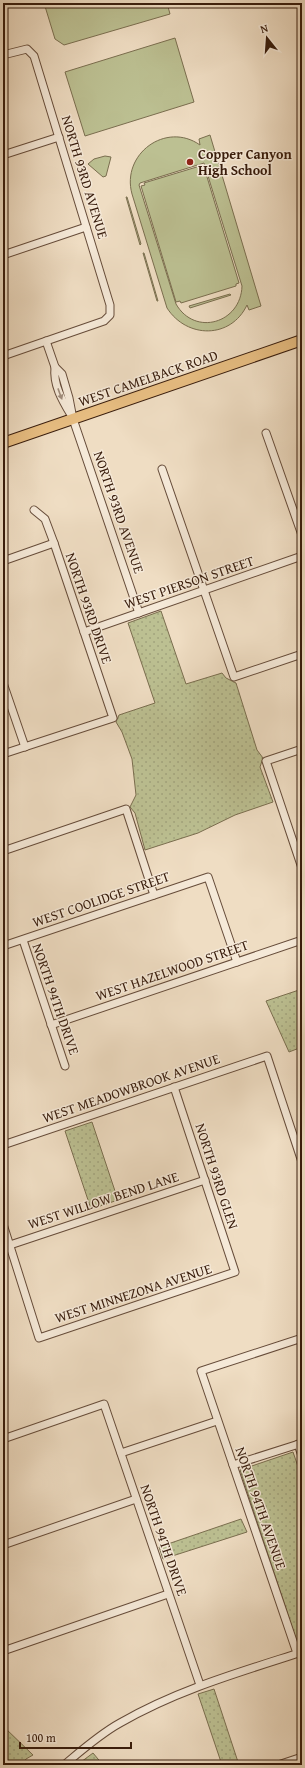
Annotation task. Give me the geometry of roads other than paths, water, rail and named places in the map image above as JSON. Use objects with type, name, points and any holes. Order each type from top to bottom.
[{"type":"main road","name":"WEST CAMELBACK ROAD","points":[[3,443],[302,340]]},
{"type":"street","name":"NORTH 93RD AVENUE","points":[[3,55],[27,49],[34,56],[110,305],[110,314],[104,321],[46,341],[55,367],[62,374],[73,419],[139,614]]},
{"type":"street","points":[[3,156],[59,136]]},
{"type":"street","points":[[3,255],[86,227]]},
{"type":"street","points":[[3,356],[46,341]]},
{"type":"street","points":[[266,433],[302,535]]},
{"type":"street","points":[[162,469],[234,677],[302,654]]},
{"type":"street","name":"NORTH 93RD DRIVE","points":[[25,747],[113,718],[54,543],[45,520],[34,510]]},
{"type":"street","points":[[3,561],[54,543]]},
{"type":"street","name":"WEST PIERSON STREET","points":[[84,632],[204,592],[302,556]]},
{"type":"street","points":[[3,683],[25,747],[3,754]]},
{"type":"street","points":[[302,749],[266,761],[302,868]]},
{"type":"street","points":[[3,851],[126,809],[154,895]]},
{"type":"street","name":"WEST COOLIDGE STREET","points":[[3,946],[208,877],[237,962]]},
{"type":"street","name":"NORTH 94TH DRIVE","points":[[23,940],[65,1066]]},
{"type":"street","name":"WEST HAZELWOOD STREET","points":[[51,1026],[302,940]]},
{"type":"street","name":"WEST MEADOWBROOK AVENUE","points":[[3,1145],[267,1056],[302,1162]]},
{"type":"street","name":"NORTH 93RD GLEN","points":[[174,1088],[235,1272]]},
{"type":"street","name":"WEST WILLOW BEND LANE","points":[[10,1245],[205,1180]]},
{"type":"street","points":[[3,1224],[10,1245]]},
{"type":"street","name":"WEST MINNEZONA AVENUE","points":[[10,1245],[39,1338],[235,1272]]},
{"type":"street","name":"NORTH 94TH AVENUE","points":[[299,1653],[201,1372],[302,1338]]},
{"type":"street","name":"NORTH 94TH DRIVE","points":[[3,1439],[104,1404],[200,1685]]},
{"type":"street","points":[[120,1453],[217,1421]]},
{"type":"street","points":[[233,1466],[300,1444],[302,1456]]},
{"type":"street","points":[[3,1545],[136,1499]]},
{"type":"street","points":[[3,1651],[168,1594]]},
{"type":"street","points":[[64,1765],[119,1724],[154,1704],[200,1685],[299,1653]]},
{"type":"street","points":[[278,1765],[302,1757]]},
{"type":"place","name":"Copper Canyon High School","points":[[190,162]]}]
